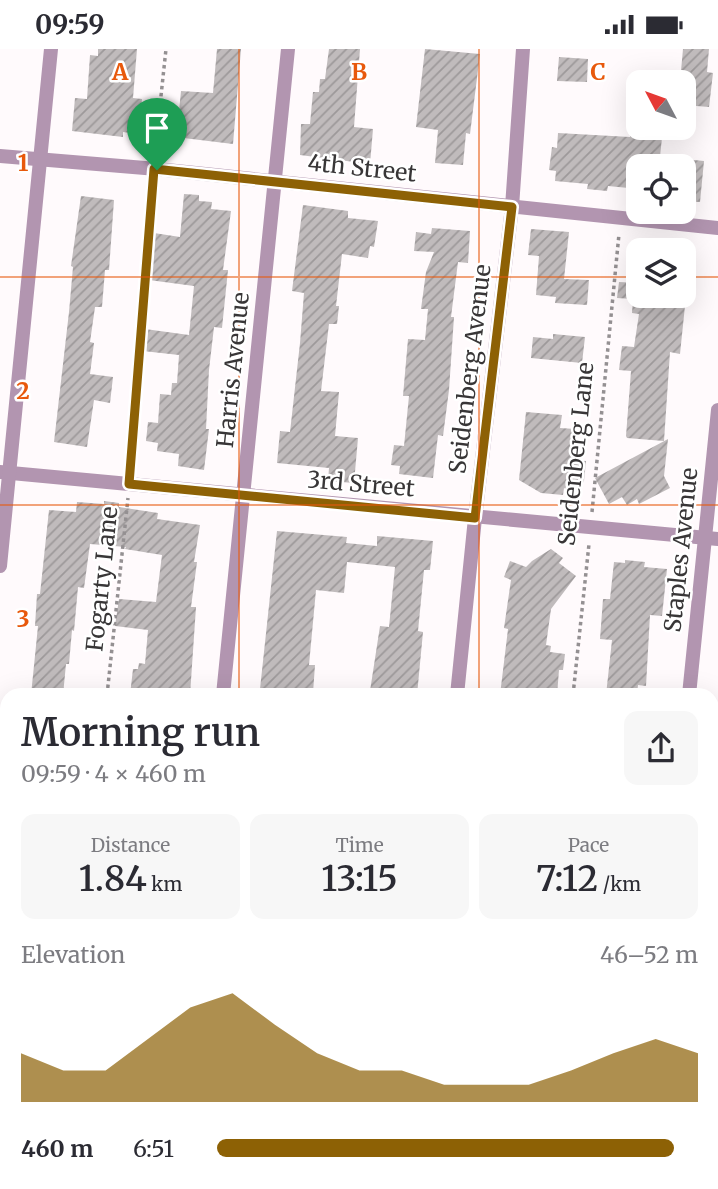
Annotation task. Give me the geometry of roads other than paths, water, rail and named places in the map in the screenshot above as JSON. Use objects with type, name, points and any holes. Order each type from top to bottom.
[{"type":"street","points":[[0,566],[5,473],[51,49]]},
{"type":"street","name":"Harris Avenue","points":[[224,688],[288,49]]},
{"type":"street","name":"Seidenberg Avenue","points":[[458,688],[512,207],[523,49]]},
{"type":"street","name":"4th Street","points":[[0,156],[275,181],[718,228]]},
{"type":"street","name":"Staples Avenue","points":[[690,688],[711,538],[718,410]]},
{"type":"street","name":"3rd Street","points":[[5,473],[711,538]]}]
